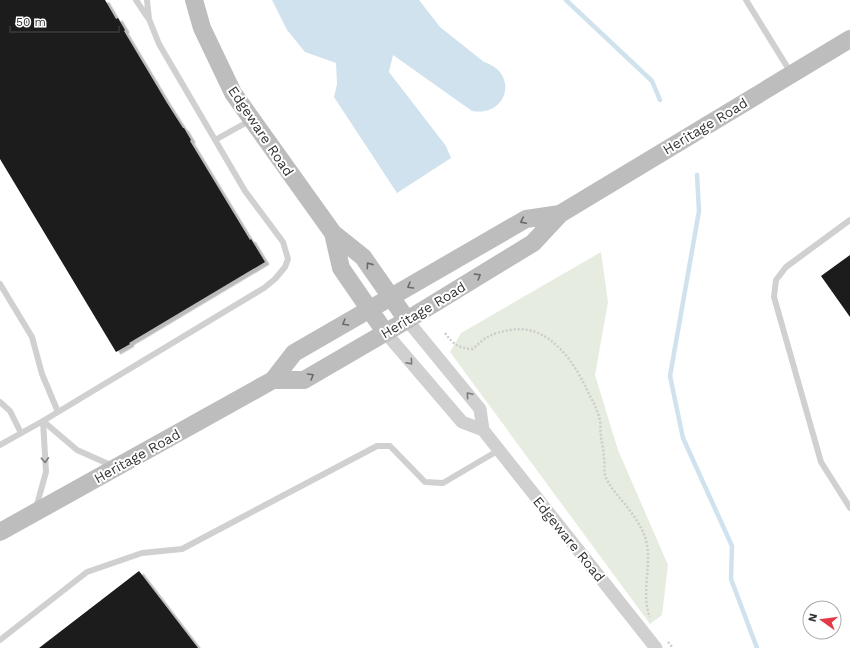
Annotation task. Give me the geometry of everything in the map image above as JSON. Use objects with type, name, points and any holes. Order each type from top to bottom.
[{"type":"main road","name":"Edgeware Road","points":[[194,0],[202,28],[233,93],[333,233],[363,257],[407,320]]},
{"type":"main road","name":"Heritage Road","points":[[273,380],[304,380],[407,320],[532,243],[560,214],[850,39]]},
{"type":"main road","name":"Heritage Road","points":[[0,532],[273,380],[294,353],[526,219],[560,214]]},
{"type":"main road","name":"Edgeware Road","points":[[333,233],[341,268],[385,332]]},
{"type":"street","name":"Edgeware Road","points":[[407,320],[480,408],[483,430],[498,450],[656,648]]},
{"type":"street","name":"Edgeware Road","points":[[385,332],[462,422],[483,430]]},
{"type":"lane","points":[[136,0],[149,19]]},
{"type":"lane","points":[[0,445],[43,421],[264,288],[285,267],[288,259],[283,242],[245,191],[158,44],[149,19],[147,0]]},
{"type":"lane","points":[[746,0],[792,74]]},
{"type":"lane","points":[[215,140],[251,120]]},
{"type":"lane","points":[[850,220],[786,267],[776,280],[774,297],[821,462],[850,508]]},
{"type":"lane","points":[[0,284],[32,337],[42,374],[58,412]]},
{"type":"lane","points":[[0,402],[10,411],[21,433]]},
{"type":"lane","points":[[43,421],[77,450],[117,467]]},
{"type":"lane","points":[[34,513],[46,472],[43,421]]},
{"type":"lane","points":[[0,640],[87,572],[142,553],[182,549],[377,446],[390,446],[425,482],[443,483],[498,450]]},
{"type":"path","points":[[445,333],[452,342],[459,347],[473,349],[485,337],[496,332],[515,329],[528,330],[553,341],[574,365],[594,403],[600,421],[605,474],[612,488],[631,512],[643,532],[647,545],[648,573],[646,598],[647,610],[653,622]]},
{"type":"path","points":[[664,636],[674,648]]},
{"type":"shaded area","points":[[601,252],[608,302],[595,375],[618,450],[668,565],[662,615],[650,624],[450,352],[461,333]]},
{"type":"water","points":[[272,0],[419,0],[440,27],[484,62],[495,68],[502,75],[505,84],[505,93],[501,101],[494,107],[484,111],[472,111],[393,55],[389,72],[446,146],[451,158],[397,193],[334,97],[337,84],[336,63],[305,52],[287,30]]},
{"type":"building","points":[[0,0],[105,0],[116,19],[118,18],[125,30],[124,31],[167,103],[184,128],[191,140],[190,141],[265,262],[116,352],[0,159]]},
{"type":"building","points":[[850,255],[850,317],[821,276]]},
{"type":"building","points":[[139,571],[198,648],[39,648]]},
{"type":"waterway","points":[[566,0],[652,81],[660,100]]},
{"type":"waterway","points":[[697,175],[699,211],[670,376],[683,438],[732,546],[731,579],[757,648]]}]
